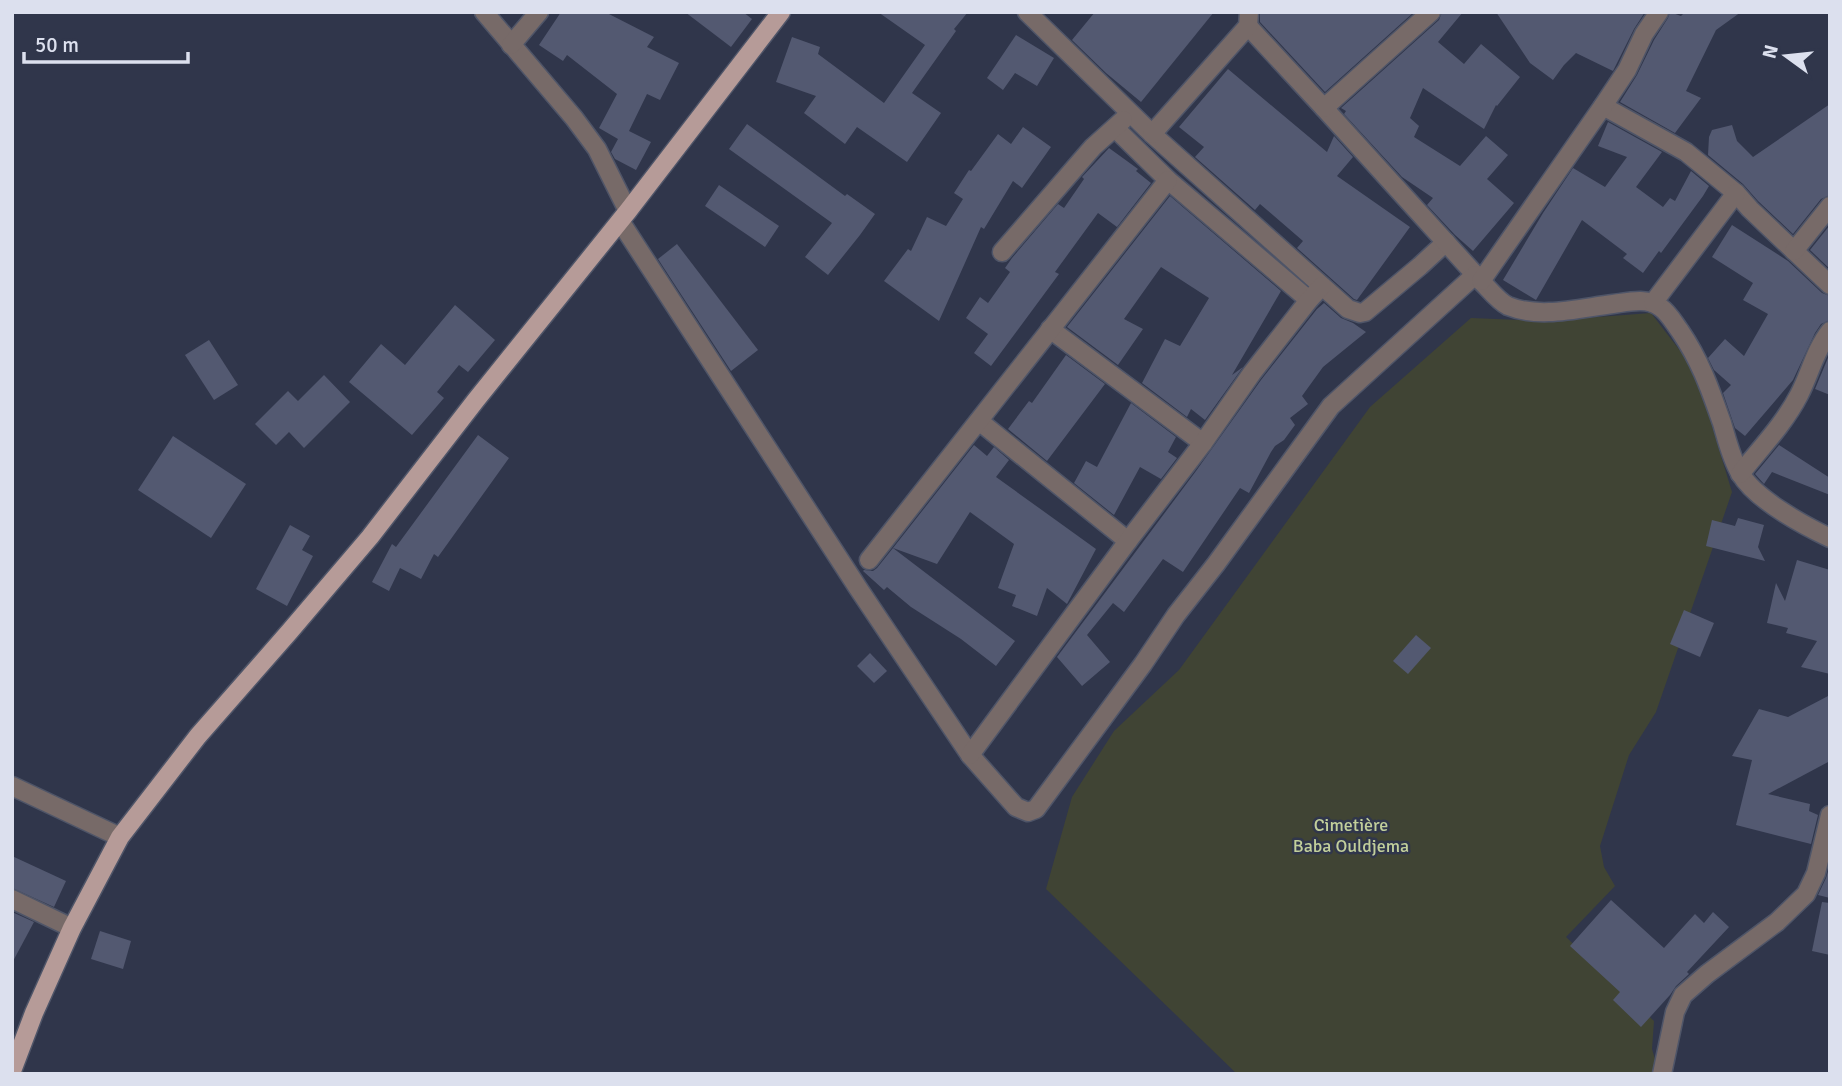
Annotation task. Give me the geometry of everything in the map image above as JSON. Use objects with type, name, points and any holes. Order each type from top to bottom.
[{"type":"main road","points":[[12,1071],[34,1013],[72,928],[120,837],[198,736],[370,537],[624,216],[780,12]]},
{"type":"street","points":[[484,12],[597,149],[624,216],[843,565],[970,755],[1016,807],[1028,812],[1036,809],[1331,406],[1478,278],[1603,106],[1627,70],[1644,34],[1660,12]]},
{"type":"street","points":[[511,45],[539,12]]},
{"type":"street","points":[[1027,12],[1152,134],[1349,309],[1365,312],[1446,242]]},
{"type":"street","points":[[1324,108],[1431,12]]},
{"type":"street","points":[[1152,134],[1249,19],[1324,108],[1478,278],[1505,304],[1522,310],[1557,311],[1643,301],[1660,307],[1695,353],[1740,474],[1767,501],[1830,538]]},
{"type":"street","points":[[1603,106],[1686,152],[1735,193],[1830,285]]},
{"type":"street","points":[[1002,252],[1093,147],[1131,112]]},
{"type":"street","points":[[1115,128],[1168,180],[1308,300]]},
{"type":"street","points":[[869,561],[1168,180]]},
{"type":"street","points":[[1653,303],[1735,193]]},
{"type":"street","points":[[1794,251],[1830,206]]},
{"type":"street","points":[[970,755],[1203,443],[1252,373],[1308,300],[1322,286]]},
{"type":"street","points":[[1051,329],[1203,443]]},
{"type":"street","points":[[1740,474],[1799,395],[1822,341],[1830,331]]},
{"type":"street","points":[[979,421],[1128,541]]},
{"type":"street","points":[[12,786],[120,837]]},
{"type":"street","points":[[1661,1074],[1675,1012],[1683,995],[1777,922],[1806,894],[1816,873],[1830,815]]},
{"type":"street","points":[[12,900],[72,928]]},
{"type":"green space","name":"Cimetière Baba Ouldjema","points":[[1651,313],[1695,370],[1732,492],[1656,712],[1629,755],[1600,846],[1604,867],[1615,886],[1566,937],[1654,1021],[1652,1049],[1657,1066],[1652,1074],[1237,1074],[1046,889],[1072,797],[1114,731],[1179,670],[1370,407],[1471,318],[1545,321]]},
{"type":"building","points":[[561,12],[605,12],[654,37],[647,47],[679,63],[660,100],[647,94],[629,131],[651,142],[636,170],[615,159],[611,152],[618,139],[599,128],[617,94],[567,55],[563,61],[539,45]]},
{"type":"building","points":[[685,12],[743,12],[752,19],[731,47]]},
{"type":"building","points":[[878,12],[968,12],[912,93],[941,113],[907,162],[857,127],[845,144],[804,113],[816,96],[776,82],[792,37],[820,47],[818,54],[884,103],[925,45]]},
{"type":"building","points":[[1095,12],[1214,12],[1141,102],[1072,40]]},
{"type":"building","points":[[1260,12],[1414,12],[1325,92],[1260,22]]},
{"type":"building","points":[[1442,12],[1463,12],[1438,42],[1464,64],[1481,44],[1520,77],[1496,105],[1484,129],[1423,88],[1410,118],[1419,126],[1414,137],[1460,166],[1486,136],[1508,155],[1487,179],[1514,203],[1473,251],[1427,205],[1433,198],[1402,177],[1341,108],[1439,20]]},
{"type":"building","points":[[1496,12],[1645,12],[1613,71],[1576,53],[1553,80],[1530,63]]},
{"type":"building","points":[[1670,12],[1681,16],[1685,12],[1741,12],[1716,30],[1686,91],[1701,98],[1675,133],[1620,102]]},
{"type":"building","points":[[1016,35],[1054,58],[1037,86],[1015,73],[1003,90],[987,78]]},
{"type":"building","points":[[1228,69],[1327,152],[1334,136],[1353,157],[1337,176],[1410,227],[1357,300],[1297,248],[1303,241],[1260,204],[1255,210],[1195,157],[1204,147],[1179,127]]},
{"type":"building","points":[[1830,104],[1830,195],[1821,199],[1793,234],[1743,184],[1708,155],[1709,137],[1712,130],[1732,125],[1737,141],[1753,157]]},
{"type":"building","points":[[1608,122],[1662,152],[1636,187],[1663,207],[1670,198],[1675,201],[1691,171],[1709,186],[1661,253],[1659,251],[1643,273],[1623,258],[1627,254],[1582,220],[1536,300],[1503,280],[1573,168],[1605,187],[1627,157],[1598,146]]},
{"type":"building","points":[[747,124],[845,196],[847,194],[875,214],[828,275],[805,257],[832,223],[729,149]]},
{"type":"building","points":[[1023,127],[1051,147],[1022,188],[1013,181],[984,229],[981,227],[939,321],[884,281],[908,249],[911,251],[927,217],[946,226],[963,199],[954,193],[998,134],[1011,144]]},
{"type":"building","points":[[1109,148],[1138,169],[1136,171],[1151,183],[1117,227],[1098,213],[1055,272],[1059,274],[991,366],[974,353],[988,334],[966,318],[980,297],[988,303],[1010,272],[1005,268],[1012,258],[1058,204],[1064,208],[1084,179],[1082,177]]},
{"type":"building","points":[[719,185],[779,226],[765,247],[705,206]]},
{"type":"building","points":[[1170,196],[1281,291],[1232,375],[1243,367],[1205,420],[1191,409],[1187,417],[1142,383],[1165,339],[1180,346],[1209,298],[1161,267],[1124,319],[1143,329],[1118,365],[1067,327]]},
{"type":"building","points":[[1732,225],[1788,261],[1822,293],[1830,296],[1830,320],[1821,324],[1815,333],[1793,380],[1745,436],[1735,428],[1723,393],[1731,385],[1714,370],[1708,358],[1725,339],[1744,356],[1768,314],[1743,300],[1753,283],[1712,257]]},
{"type":"building","points":[[1830,225],[1830,269],[1810,250]]},
{"type":"building","points":[[677,244],[758,350],[731,371],[658,259]]},
{"type":"building","points":[[1324,303],[1341,318],[1366,332],[1323,367],[1302,396],[1308,404],[1290,418],[1295,425],[1284,440],[1275,446],[1249,493],[1240,488],[1183,572],[1163,559],[1124,612],[1113,603],[1087,635],[1110,662],[1082,686],[1057,657],[1261,380]]},
{"type":"building","points":[[455,305],[495,340],[468,372],[459,365],[437,392],[444,398],[412,435],[349,382],[381,344],[405,365]]},
{"type":"building","points":[[209,340],[238,385],[214,400],[185,355]]},
{"type":"building","points":[[1830,353],[1830,395],[1815,389]]},
{"type":"building","points":[[1066,355],[1105,384],[1047,461],[1008,429],[1029,401],[1032,403]]},
{"type":"building","points":[[324,375],[350,402],[304,448],[289,432],[276,445],[255,424],[288,391],[298,401]]},
{"type":"building","points":[[1131,403],[1176,437],[1168,452],[1177,458],[1161,479],[1140,467],[1114,515],[1074,483],[1086,461],[1097,467]]},
{"type":"building","points":[[478,435],[509,458],[438,557],[434,554],[421,579],[400,568],[389,591],[372,582],[392,544],[396,547]]},
{"type":"building","points":[[173,436],[246,484],[211,538],[138,490]]},
{"type":"building","points":[[974,445],[987,456],[994,447],[1009,460],[996,477],[1096,549],[1067,604],[1047,588],[1037,616],[1012,606],[1016,595],[998,588],[1014,544],[970,512],[937,564],[893,548]]},
{"type":"building","points":[[1779,445],[1830,478],[1830,495],[1772,472],[1764,484],[1755,474]]},
{"type":"building","points":[[1738,518],[1764,525],[1758,547],[1765,561],[1706,546],[1712,520],[1735,526]]},
{"type":"building","points":[[290,525],[310,536],[302,550],[313,556],[287,606],[256,589]]},
{"type":"building","points":[[893,548],[1015,641],[996,666],[961,639],[911,607],[887,587],[884,590],[863,571],[877,568]]},
{"type":"building","points":[[1797,560],[1830,570],[1830,674],[1801,667],[1817,641],[1786,633],[1788,628],[1767,623],[1776,583],[1785,601]]},
{"type":"building","points":[[1684,610],[1714,623],[1700,657],[1670,644]]},
{"type":"building","points":[[1416,635],[1431,648],[1408,674],[1393,661]]},
{"type":"building","points":[[870,653],[887,671],[874,683],[857,666]]},
{"type":"building","points":[[1830,695],[1830,761],[1768,794],[1810,804],[1809,811],[1818,815],[1811,844],[1736,825],[1752,760],[1732,756],[1759,709],[1788,717]]},
{"type":"building","points":[[12,856],[66,881],[54,907],[12,888]]},
{"type":"building","points":[[1830,865],[1830,898],[1818,895]]},
{"type":"building","points":[[1611,900],[1664,948],[1695,914],[1704,923],[1713,912],[1729,927],[1641,1027],[1613,1000],[1620,992],[1570,946]]},
{"type":"building","points":[[1822,902],[1830,903],[1830,955],[1812,951]]},
{"type":"building","points":[[12,912],[34,922],[12,963]]},
{"type":"building","points":[[100,931],[131,941],[123,969],[91,959]]}]
